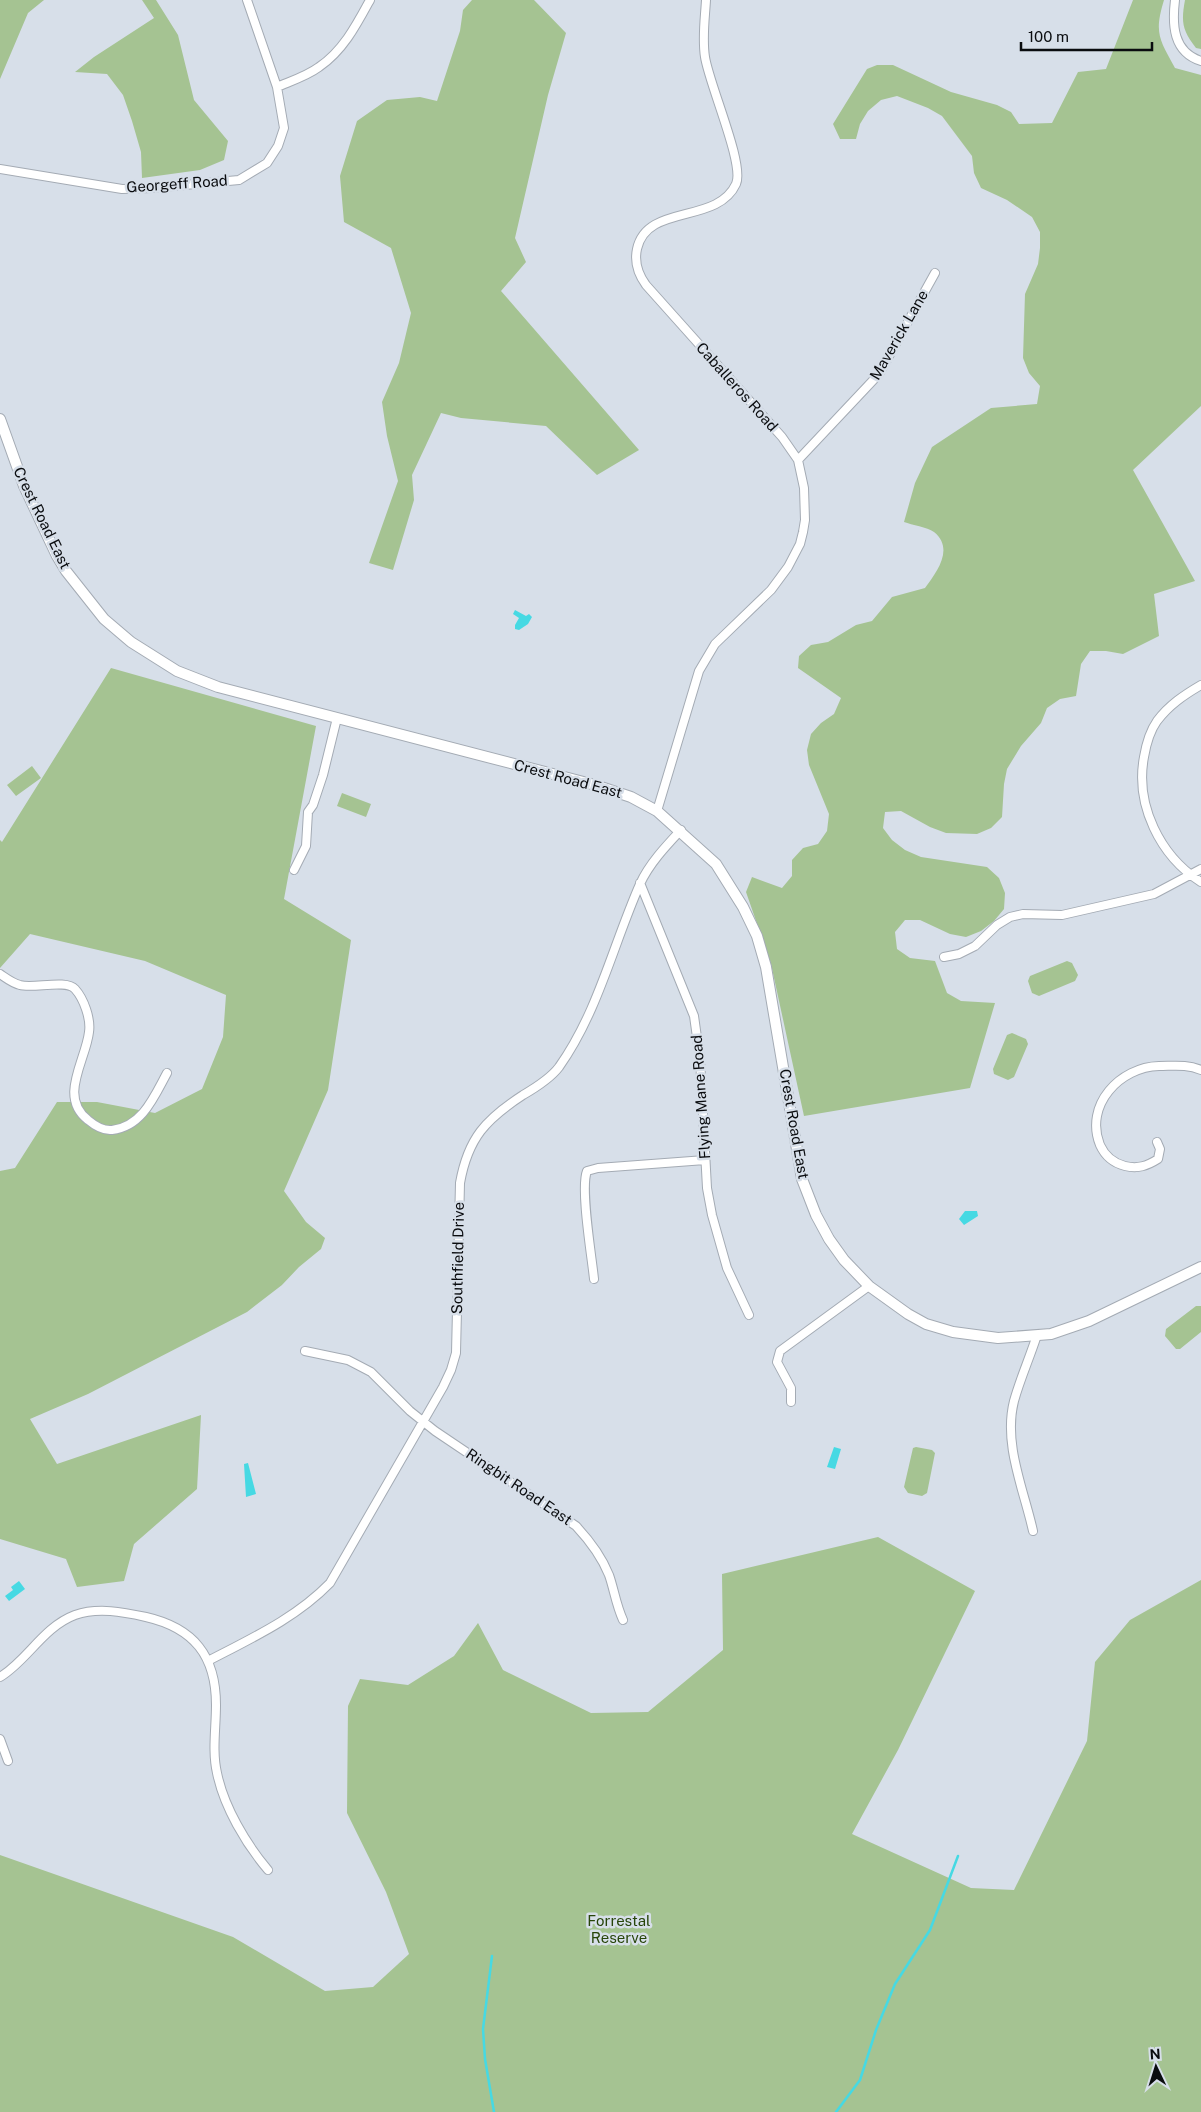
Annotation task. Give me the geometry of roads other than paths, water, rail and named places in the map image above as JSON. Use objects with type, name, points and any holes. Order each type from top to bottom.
[{"type":"street","name":"Georgeff Road","points":[[0,169],[122,189],[239,180],[266,163],[278,146],[284,128],[277,87],[247,0]]},
{"type":"street","points":[[277,87],[319,67],[355,29],[370,0]]},
{"type":"street","name":"Caballeros Road","points":[[657,811],[694,687],[706,656],[725,634],[780,579],[800,544],[805,520],[804,488],[798,460],[762,413],[646,285],[637,268],[635,258],[641,237],[647,230],[657,223],[708,208],[722,201],[737,183],[736,155],[713,89],[705,55],[706,0]]},
{"type":"street","points":[[1175,0],[1173,23],[1179,44],[1186,53],[1201,62]]},
{"type":"street","name":"Maverick Lane","points":[[798,460],[879,374],[935,273]]},
{"type":"street","name":"Crest Road East","points":[[0,419],[24,486],[66,571],[110,626],[131,642],[177,671],[218,687],[595,785],[631,797],[657,811],[681,830],[716,864],[743,906],[756,936],[766,967],[802,1179],[816,1215],[829,1239],[844,1260],[869,1286],[908,1314],[926,1324],[953,1332],[998,1338],[1051,1334],[1089,1321],[1201,1267]]},
{"type":"street","points":[[1201,685],[1176,700],[1156,722],[1146,744],[1141,773],[1145,808],[1157,834],[1174,860],[1190,875],[1201,882]]},
{"type":"street","points":[[294,870],[306,846],[308,812],[313,805],[323,775],[337,718]]},
{"type":"street","name":"Southfield Drive","points":[[208,1661],[298,1612],[330,1583],[424,1422],[451,1370],[456,1352],[459,1190],[466,1156],[472,1142],[488,1120],[539,1085],[558,1069],[594,1002],[608,971],[640,883],[665,848],[681,830]]},
{"type":"street","points":[[944,957],[959,954],[975,946],[996,925],[1010,917],[1023,914],[1062,915],[1154,894],[1201,869]]},
{"type":"street","name":"Flying Mane Road","points":[[640,883],[694,1016],[700,1059],[708,1188],[718,1242],[727,1268],[749,1315]]},
{"type":"street","points":[[0,974],[20,986],[71,986],[76,990],[88,1018],[90,1031],[76,1074],[75,1102],[83,1116],[95,1126],[108,1131],[122,1129],[137,1120],[150,1106],[167,1073]]},
{"type":"street","points":[[1157,1142],[1160,1149],[1158,1159],[1147,1166],[1134,1168],[1116,1164],[1103,1152],[1096,1135],[1096,1120],[1100,1104],[1109,1089],[1126,1075],[1152,1066],[1190,1065],[1201,1070]]},
{"type":"street","points":[[594,1279],[586,1212],[585,1179],[587,1171],[598,1168],[705,1160]]},
{"type":"street","points":[[791,1402],[791,1388],[777,1362],[780,1352],[869,1286]]},
{"type":"street","points":[[1033,1531],[1020,1481],[1012,1425],[1014,1402],[1037,1335]]},
{"type":"street","name":"Ringbit Road East","points":[[305,1351],[348,1360],[360,1365],[376,1377],[424,1422],[576,1526],[590,1541],[600,1556],[609,1576],[623,1620]]},
{"type":"street","points":[[0,1678],[57,1624],[75,1615],[98,1611],[133,1614],[175,1627],[187,1634],[200,1647],[208,1661],[216,1690],[214,1736],[217,1775],[229,1806],[243,1833],[258,1858],[268,1870]]},
{"type":"street","points":[[0,1739],[8,1761]]},
{"type":"water","points":[[515,610],[526,616],[529,614],[532,617],[528,624],[519,630],[515,629],[519,618],[513,614]]},
{"type":"water","points":[[965,1211],[977,1211],[978,1216],[964,1225],[959,1219]]},
{"type":"water","points":[[834,1447],[841,1449],[835,1469],[827,1467]]},
{"type":"water","points":[[248,1463],[256,1494],[246,1497],[244,1464]]},
{"type":"water","points":[[19,1581],[25,1589],[9,1601],[5,1596],[13,1590],[11,1587]]},
{"type":"waterway","points":[[836,2112],[860,2080],[876,2030],[895,1984],[930,1930],[958,1856]]},
{"type":"waterway","points":[[492,1956],[483,2029],[485,2059],[494,2112]]},
{"type":"park label","name":"Forrestal Reserve","points":[[619,1930]]}]
